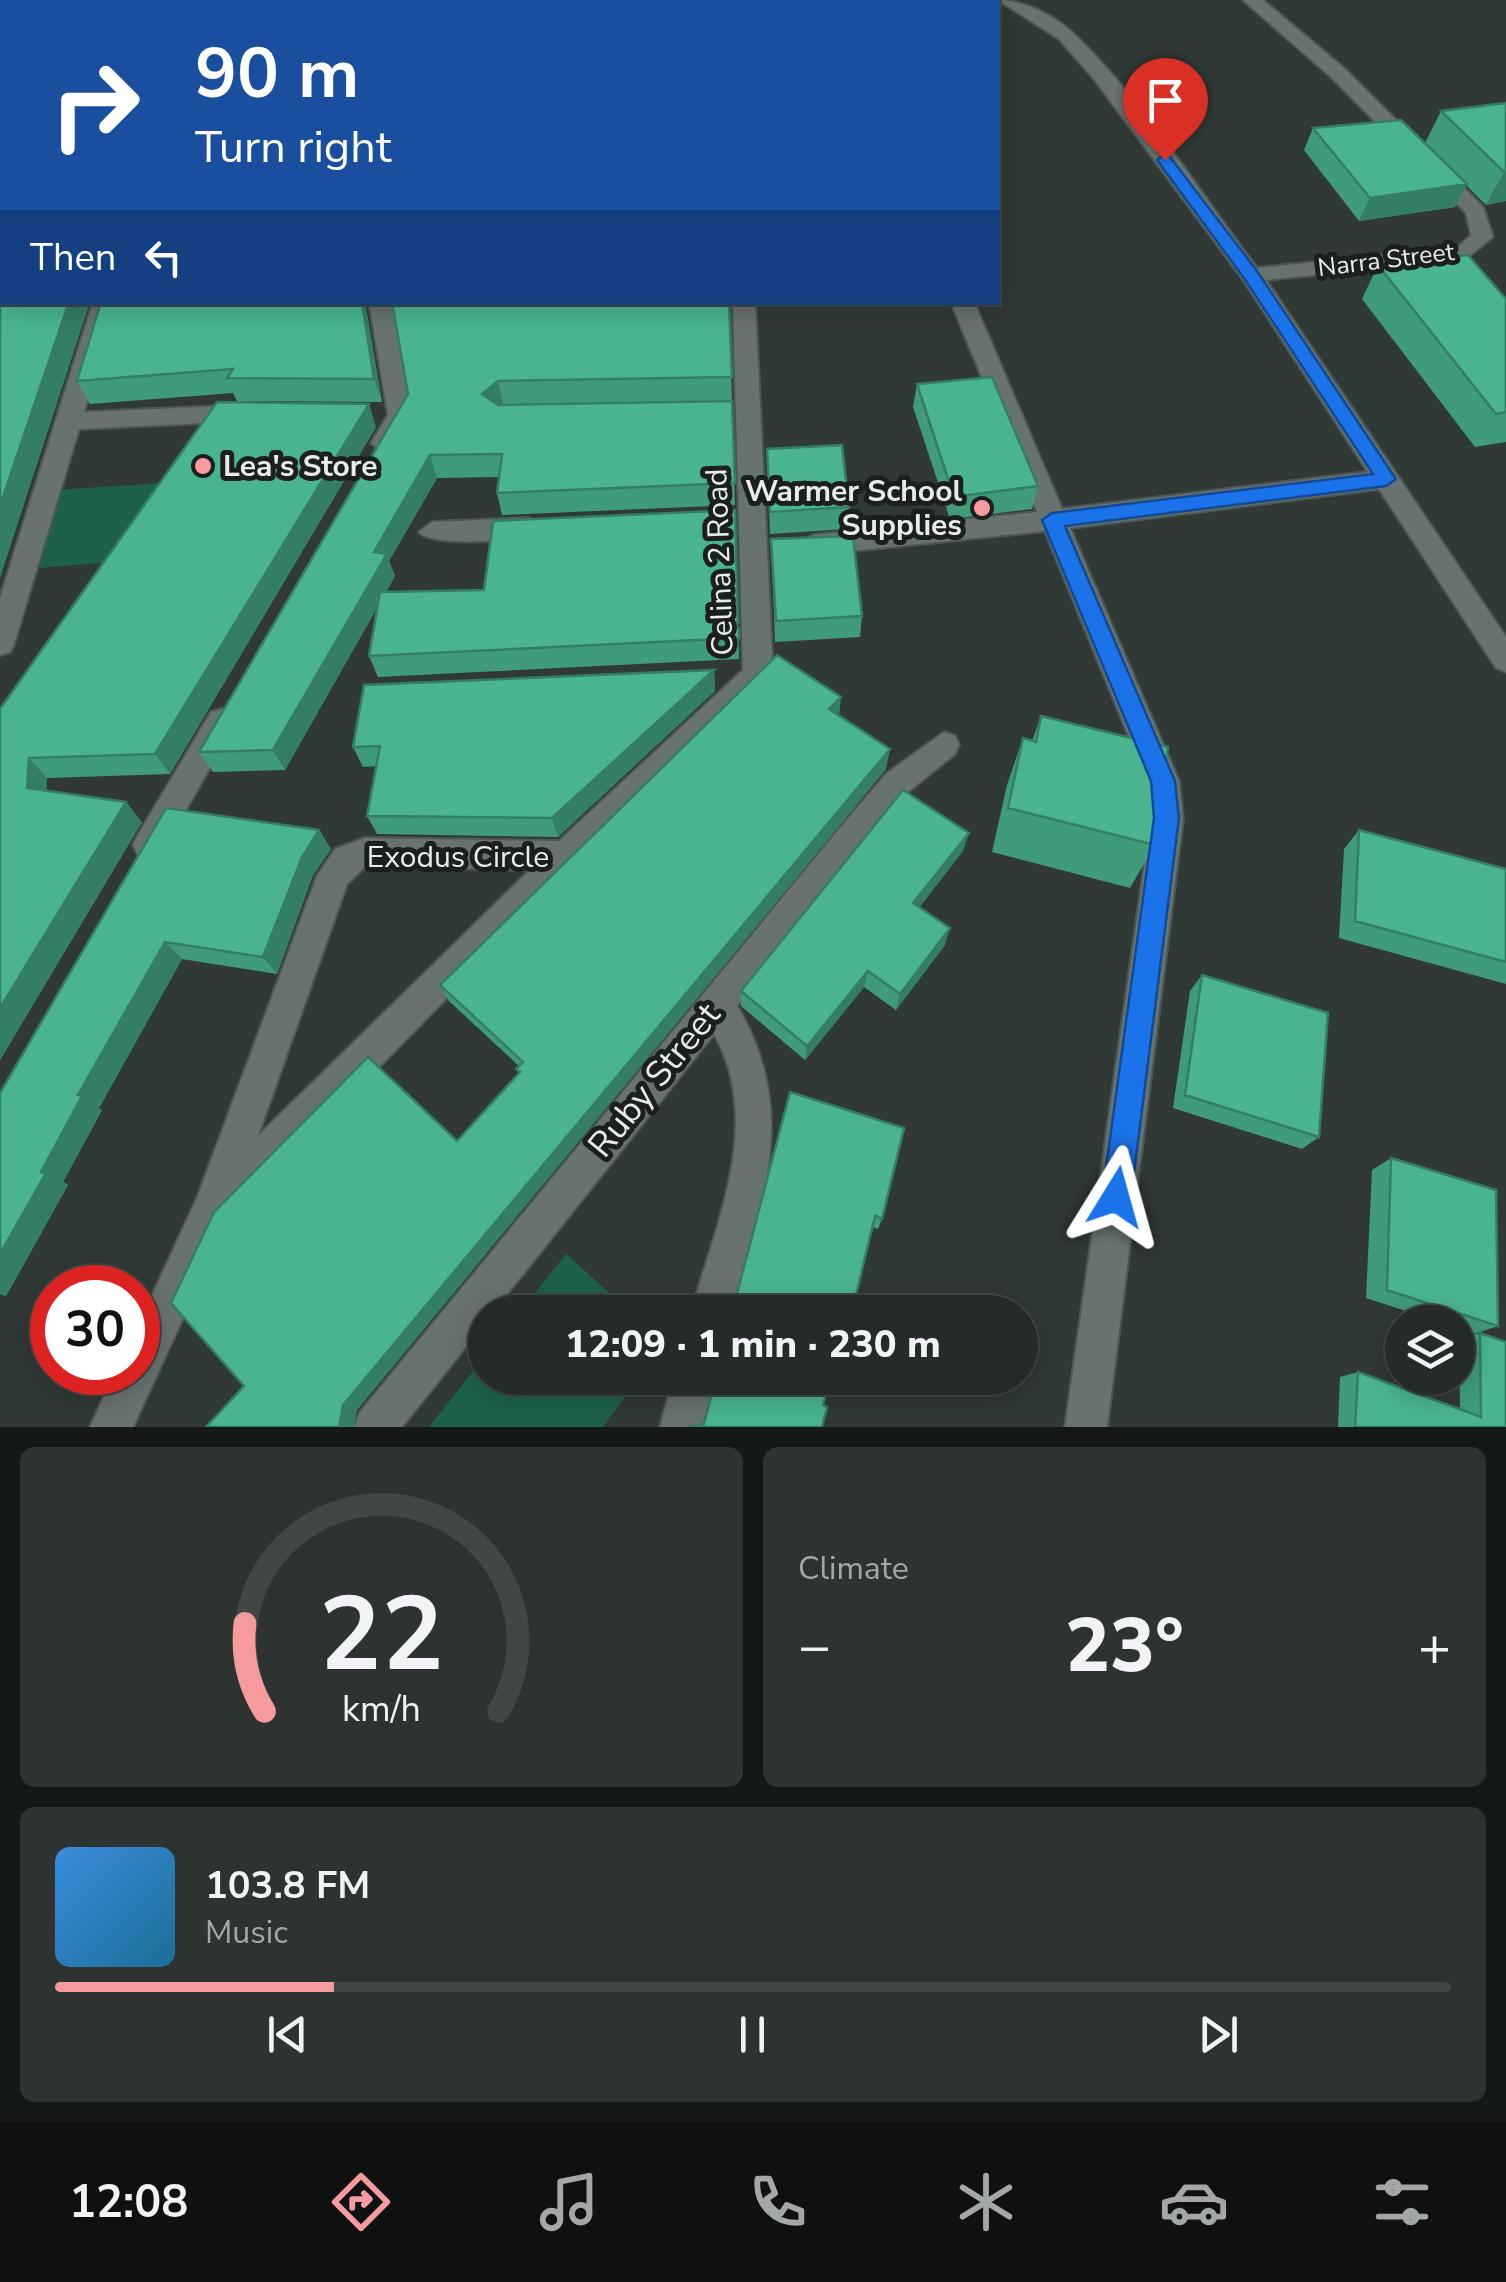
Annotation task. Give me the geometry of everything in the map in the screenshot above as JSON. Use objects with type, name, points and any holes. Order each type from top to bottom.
[{"type":"street","points":[[1007,0],[1065,35],[1101,75],[1251,275],[1506,660]]},
{"type":"street","name":"Narra Street","points":[[1251,275],[1464,252],[1482,237],[1476,211],[1338,72],[1252,0]]},
{"type":"street","points":[[0,644],[104,305]]},
{"type":"street","points":[[370,466],[390,415],[380,305]]},
{"type":"street","points":[[963,305],[1163,781],[1166,818],[1086,1427]]},
{"type":"street","name":"Celina 2 Road","points":[[566,856],[758,674],[751,549],[742,518],[738,309]]},
{"type":"street","points":[[68,421],[281,414]]},
{"type":"street","points":[[751,549],[893,540],[1386,479]]},
{"type":"street","points":[[432,532],[552,527]]},
{"type":"street","points":[[718,676],[758,674]]},
{"type":"street","points":[[130,878],[240,690]]},
{"type":"street","name":"Ruby Street","points":[[375,1427],[898,782],[944,745]]},
{"type":"street","name":"Exodus Circle","points":[[160,1322],[214,1206],[333,876],[347,859],[366,852],[566,856]]},
{"type":"street","name":"Exodus Circle","points":[[214,1206],[566,856]]},
{"type":"street","points":[[715,1295],[756,1140],[757,1094],[747,1056],[716,1004]]},
{"type":"street","name":"Exodus Circle","points":[[112,1427],[127,1395]]},
{"type":"street","points":[[680,1427],[689,1395]]},
{"type":"green space","points":[[165,483],[110,562],[29,569],[54,490]]},
{"type":"green space","points":[[566,1254],[612,1295],[533,1295]]},
{"type":"green space","points":[[468,1378],[468,1395],[626,1395],[603,1427],[429,1427]]},
{"type":"building","points":[[1506,103],[1506,172],[1504,172],[1441,111]]},
{"type":"building","points":[[1401,120],[1467,184],[1370,198],[1313,128]]},
{"type":"building","points":[[1468,255],[1506,299],[1506,412],[1496,414],[1378,265]]},
{"type":"building","points":[[0,305],[68,305],[0,506]]},
{"type":"building","points":[[100,305],[362,305],[374,379],[227,378],[233,369],[77,381]]},
{"type":"building","points":[[393,305],[729,305],[732,377],[498,381],[482,394],[498,405],[732,401],[735,483],[497,493],[502,454],[430,455],[374,552],[387,554],[273,750],[199,752],[408,394]]},
{"type":"building","points":[[992,377],[1038,486],[954,497],[917,384]]},
{"type":"building","points":[[217,402],[369,404],[155,754],[29,758],[27,788],[126,802],[0,1008],[0,709]]},
{"type":"building","points":[[842,445],[849,507],[770,512],[767,449]]},
{"type":"building","points":[[735,510],[738,623],[730,624],[739,629],[739,638],[369,656],[380,592],[484,590],[493,521]]},
{"type":"building","points":[[853,536],[862,616],[776,621],[771,539]]},
{"type":"building","points":[[777,655],[841,697],[829,709],[890,749],[343,1405],[339,1427],[206,1427],[244,1386],[171,1303],[214,1212],[368,1057],[457,1141],[520,1072],[516,1069],[523,1062],[440,985]]},
{"type":"building","points":[[714,670],[552,818],[367,816],[380,746],[353,747],[364,685]]},
{"type":"building","points":[[1041,716],[1168,747],[1155,845],[1008,808],[1023,738],[1036,742]]},
{"type":"building","points":[[903,790],[969,833],[913,903],[950,928],[900,994],[868,971],[807,1046],[741,991]]},
{"type":"building","points":[[166,808],[319,830],[302,857],[263,957],[165,942],[78,1095],[82,1096],[41,1172],[46,1173],[0,1254],[0,1093]]},
{"type":"building","points":[[1359,830],[1506,869],[1506,962],[1355,921]]},
{"type":"building","points":[[1202,975],[1328,1013],[1319,1137],[1185,1095]]},
{"type":"building","points":[[790,1092],[904,1128],[882,1219],[875,1216],[856,1295],[737,1295]]},
{"type":"building","points":[[1391,1158],[1496,1190],[1498,1326],[1475,1319],[1475,1305],[1433,1305],[1387,1290]]},
{"type":"building","points":[[1480,1333],[1506,1342],[1506,1427],[1355,1427],[1358,1372],[1385,1382],[1385,1395],[1421,1395],[1481,1417]]},
{"type":"building","points":[[712,1395],[826,1395],[822,1427],[690,1427],[704,1424]]},
{"type":"place","name":"Lea's Store","points":[[203,466]]},
{"type":"place","name":"Warmer School Supplies","points":[[982,508]]},
{"type":"route","points":[[1116,1197],[1166,818],[1163,781],[1052,520],[1386,479],[1251,275],[1165,160]]}]
